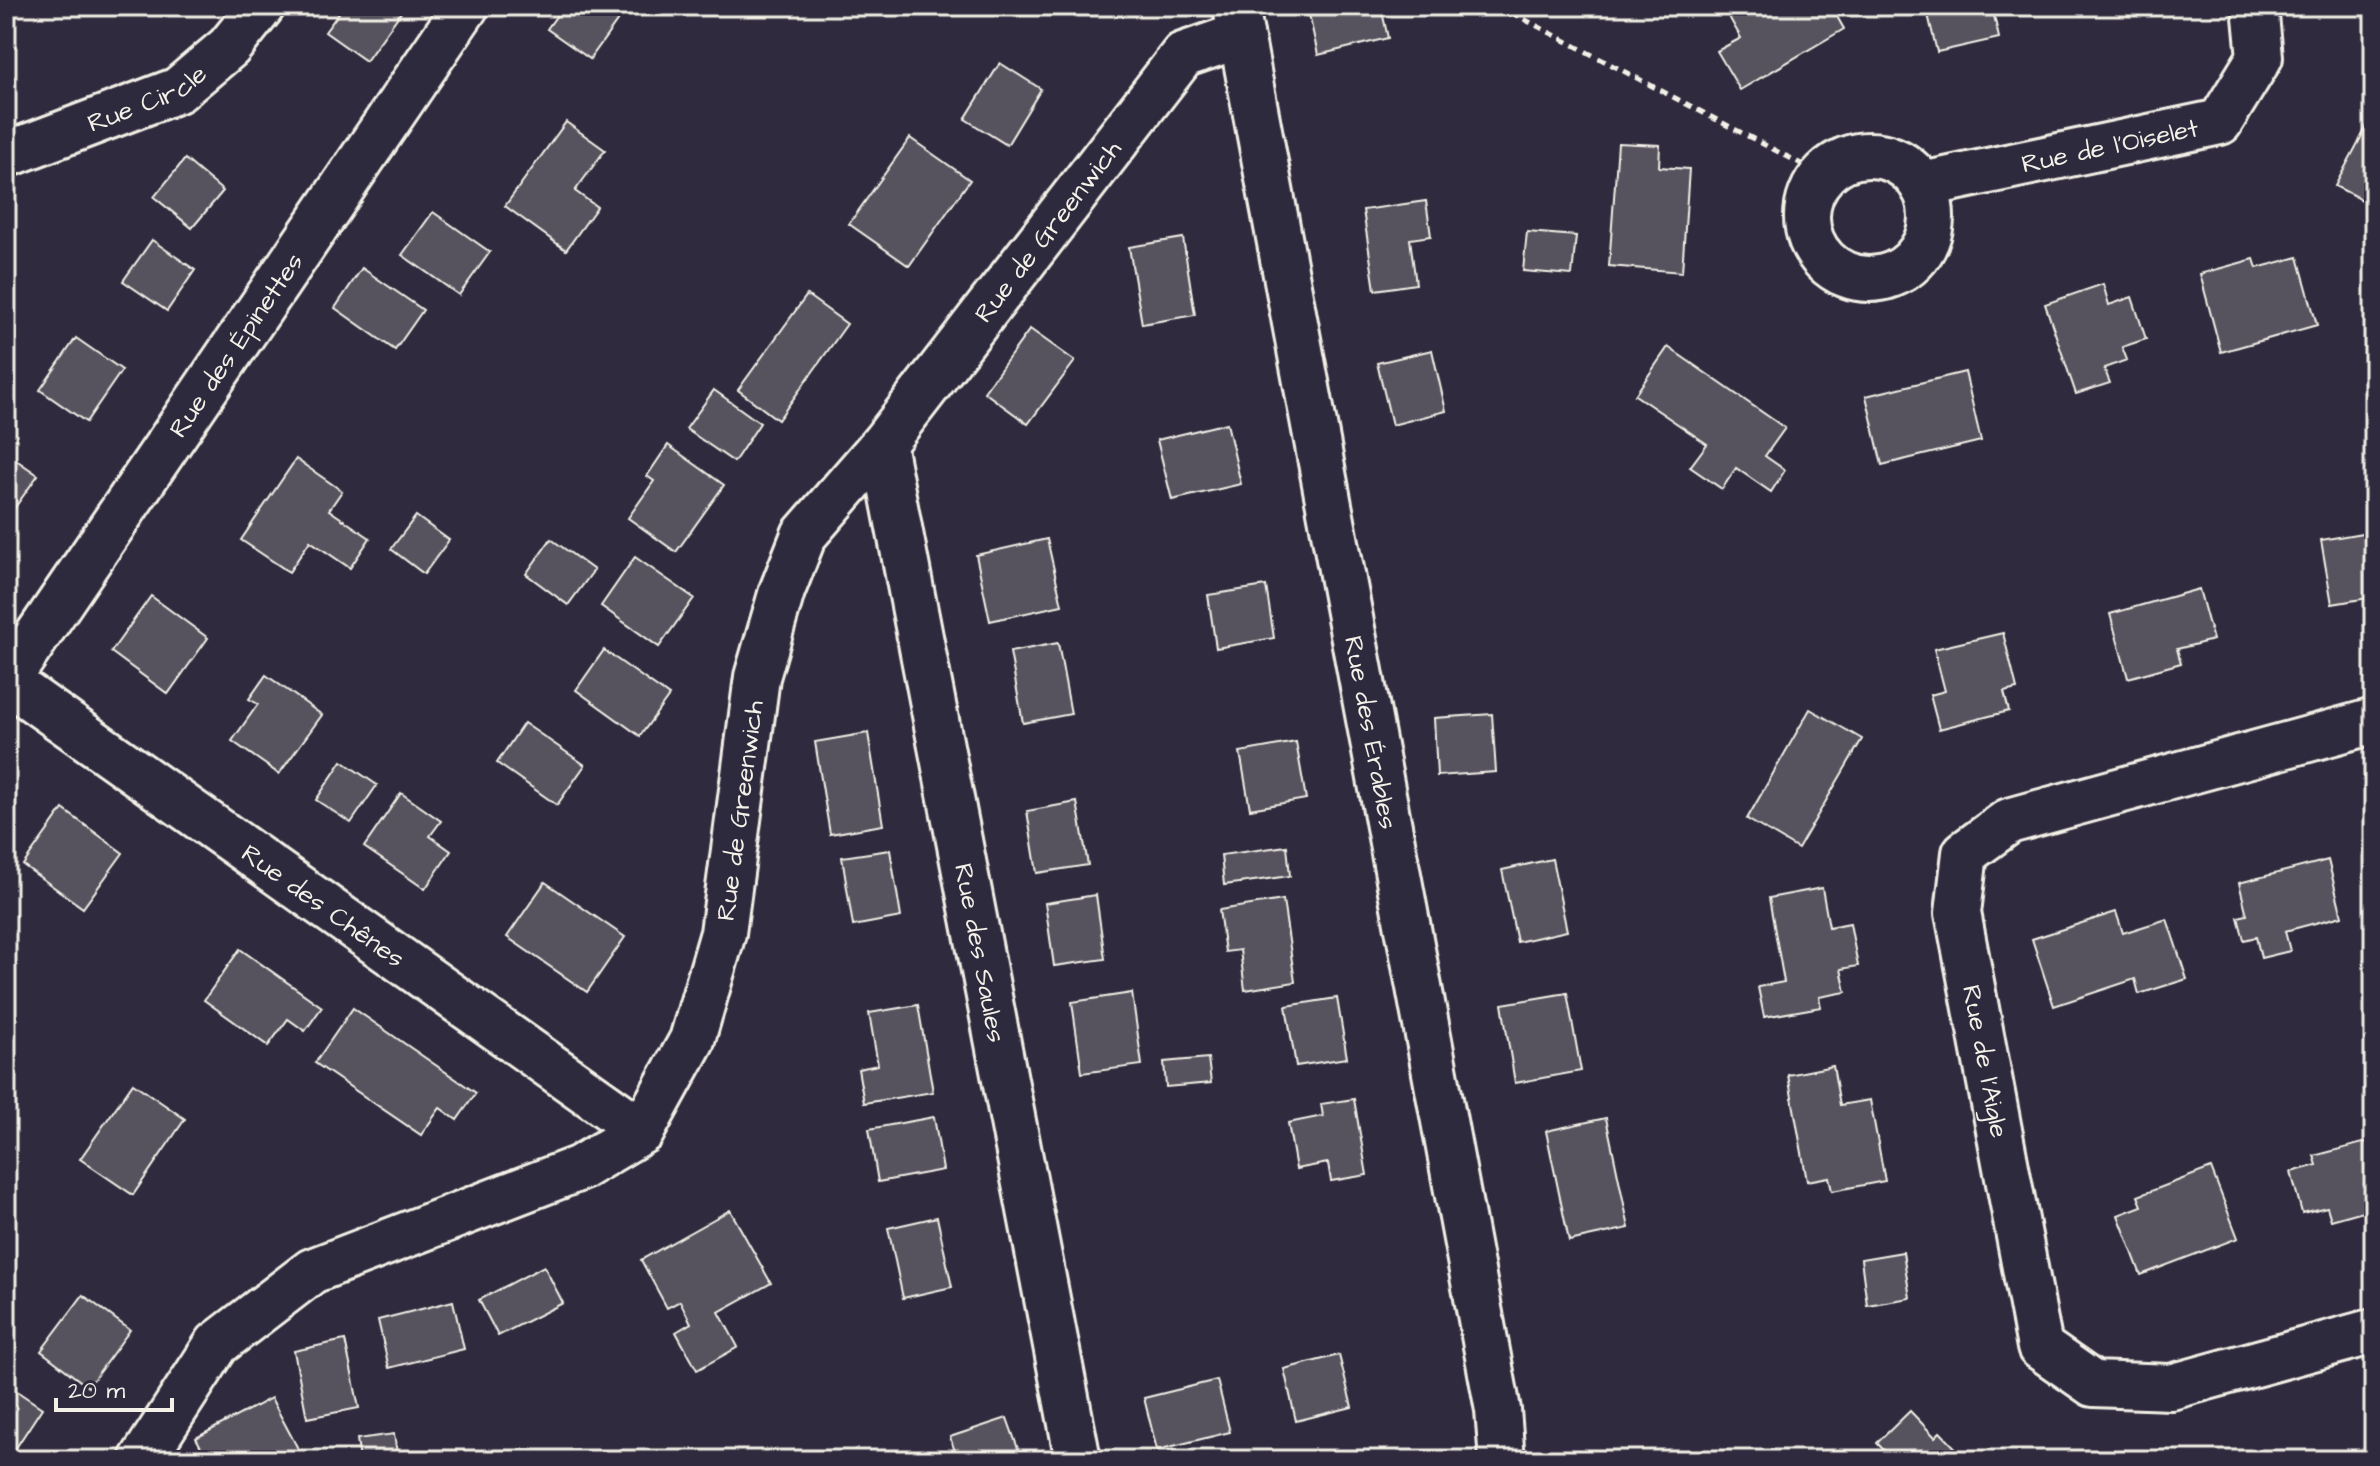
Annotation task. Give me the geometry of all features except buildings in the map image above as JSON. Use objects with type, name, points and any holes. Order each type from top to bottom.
[{"type":"street","name":"Rue Circle","points":[[6,155],[178,90],[229,47],[262,6]]},
{"type":"street","name":"Rue des Épinettes","points":[[6,681],[466,6]]},
{"type":"street","name":"Rue de l'Oiselet","points":[[1922,185],[2220,122],[2260,57],[2255,6]]},
{"type":"street","name":"Rue de Greenwich","points":[[642,1131],[692,1040],[723,933],[757,677],[782,591],[804,535],[883,444],[1183,55],[1239,21]]},
{"type":"street","name":"Rue des Érables","points":[[1239,21],[1498,1410],[1502,1460]]},
{"type":"street","points":[[1869,154],[1890,158],[1908,168],[1922,185],[1930,203],[1931,223],[1926,243],[1899,272],[1880,279],[1859,279],[1840,273],[1824,261],[1813,245],[1806,225],[1808,204],[1816,184],[1830,168],[1848,158],[1869,154]]},
{"type":"street","name":"Rue des Saules","points":[[883,444],[1078,1460]]},
{"type":"street","name":"Rue des Chênes","points":[[6,681],[642,1131]]},
{"type":"street","name":"Rue de l'Aigle","points":[[2374,721],[2009,821],[1965,853],[1958,913],[2040,1347],[2093,1384],[2171,1387],[2374,1331]]},
{"type":"street","points":[[142,1460],[217,1344],[312,1271],[580,1168],[642,1131]]},
{"type":"path","points":[[1499,6],[1809,168],[1816,184]]}]
